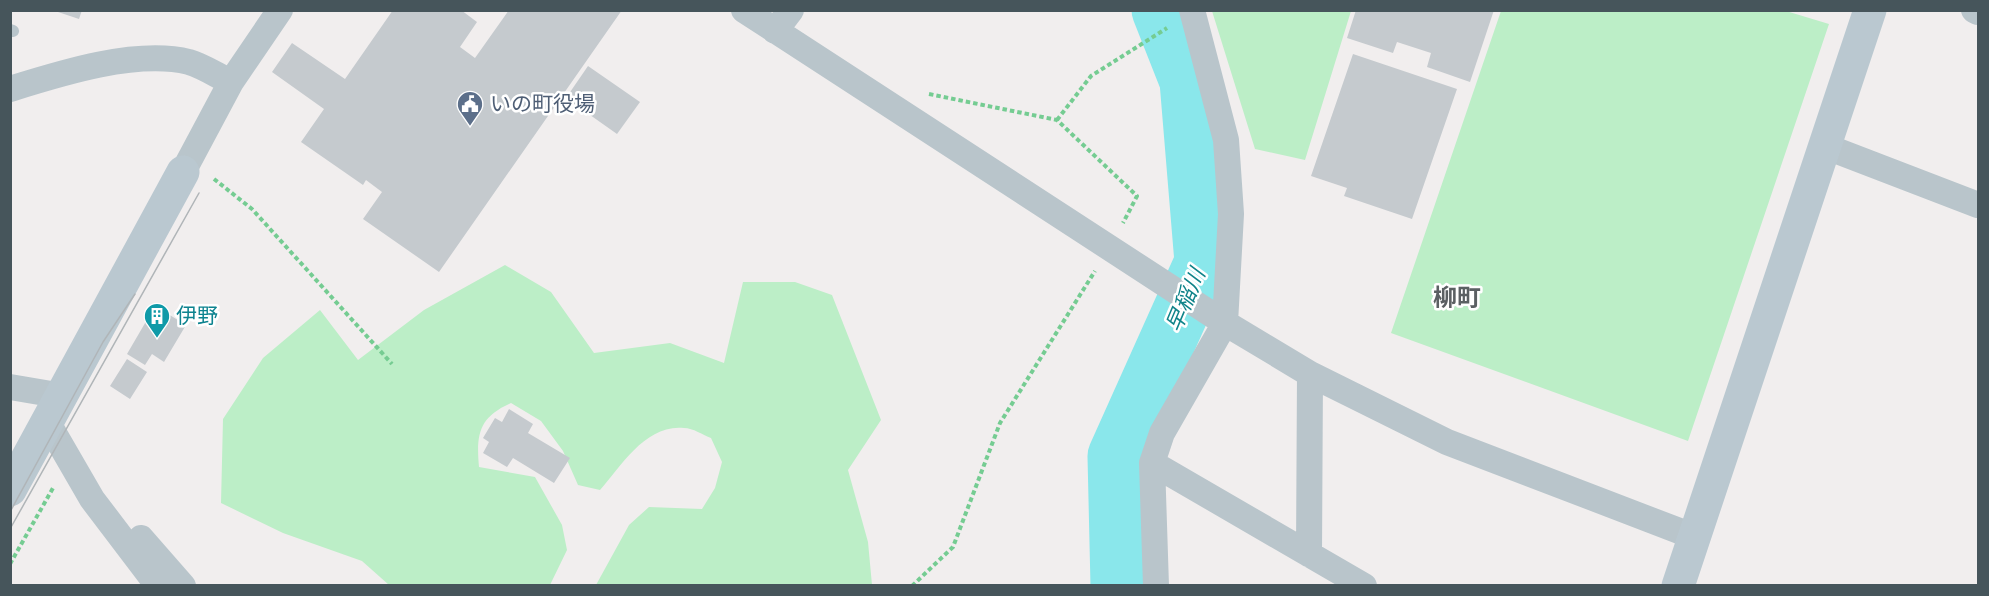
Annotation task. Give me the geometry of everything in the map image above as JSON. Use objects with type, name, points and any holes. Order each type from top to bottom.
[{"type":"street","points":[[10,490],[56,410],[231,82],[280,10]]},
{"type":"street","points":[[744,10],[1225,322],[1310,374],[1447,442],[1695,537]]},
{"type":"street","points":[[775,31],[791,10]]},
{"type":"street","points":[[1678,585],[1827,147],[1870,10]]},
{"type":"street","points":[[1974,10],[1978,12]]},
{"type":"street","points":[[1156,585],[1152,463],[1162,433],[1225,322],[1231,214],[1226,140],[1192,11]]},
{"type":"street","points":[[10,88],[50,76],[142,58],[189,62],[231,82]]},
{"type":"street","points":[[1827,147],[1978,205]]},
{"type":"street","points":[[1309,554],[1310,374]]},
{"type":"street","points":[[10,387],[56,410],[69,459],[92,499],[158,585]]},
{"type":"street","points":[[1152,463],[1364,585]]},
{"type":"street","points":[[92,499],[141,538],[183,585]]},
{"type":"path","points":[[1057,120],[1091,76],[1192,11]]},
{"type":"path","points":[[912,585],[953,547],[1000,423],[1110,247],[1137,196],[1057,120],[917,91]]},
{"type":"path","points":[[186,166],[252,209],[392,364]]},
{"type":"path","points":[[10,564],[69,459]]},
{"type":"green space","points":[[1212,11],[1351,11],[1305,160],[1255,149]]},
{"type":"green space","points":[[1501,11],[1786,11],[1829,24],[1688,441],[1391,333]]},
{"type":"green space","points":[[505,265],[551,292],[594,353],[670,343],[724,363],[743,282],[795,282],[832,295],[881,420],[848,470],[868,542],[872,585],[596,585],[629,525],[649,507],[702,509],[715,488],[722,462],[711,438],[687,428],[670,428],[658,432],[626,458],[600,490],[578,485],[563,451],[541,421],[511,403],[492,414],[482,428],[478,445],[479,467],[535,477],[562,525],[567,550],[550,585],[389,585],[362,561],[283,533],[221,503],[223,419],[263,358],[320,310],[358,360],[424,310]]},
{"type":"building","points":[[52,10],[82,10],[79,19]]},
{"type":"building","points":[[393,10],[461,10],[477,22],[460,47],[475,58],[509,10],[622,10],[439,272],[363,219],[382,192],[366,180],[363,185],[301,142],[324,109],[272,72],[292,43],[345,79]]},
{"type":"building","points":[[1356,10],[1494,10],[1470,82],[1427,67],[1431,53],[1397,42],[1393,53],[1347,38]]},
{"type":"building","points":[[1353,54],[1457,89],[1412,219],[1344,196],[1347,188],[1311,176]]},
{"type":"building","points":[[588,66],[640,102],[617,134],[566,98]]},
{"type":"building","name":"伊野","points":[[155,306],[186,325],[164,362],[152,354],[145,365],[127,354]]},
{"type":"building","points":[[127,359],[147,372],[130,399],[110,386]]},
{"type":"building","points":[[509,409],[533,424],[528,433],[570,458],[554,483],[513,458],[507,467],[483,453],[489,442],[483,438],[495,418],[502,422]]},
{"type":"waterway","name":"早稲川","points":[[1119,586],[1116,456],[1203,262],[1188,81],[1160,10]]},
{"type":"tram line","points":[[10,529],[199,193]]},
{"type":"tram line","points":[[10,512],[103,342],[135,294]]},
{"type":"place","name":"いの町役場","points":[[470,127]]},
{"type":"place","name":"伊野","points":[[157,339]]},
{"type":"district","name":"柳町","points":[[1457,298]]}]
